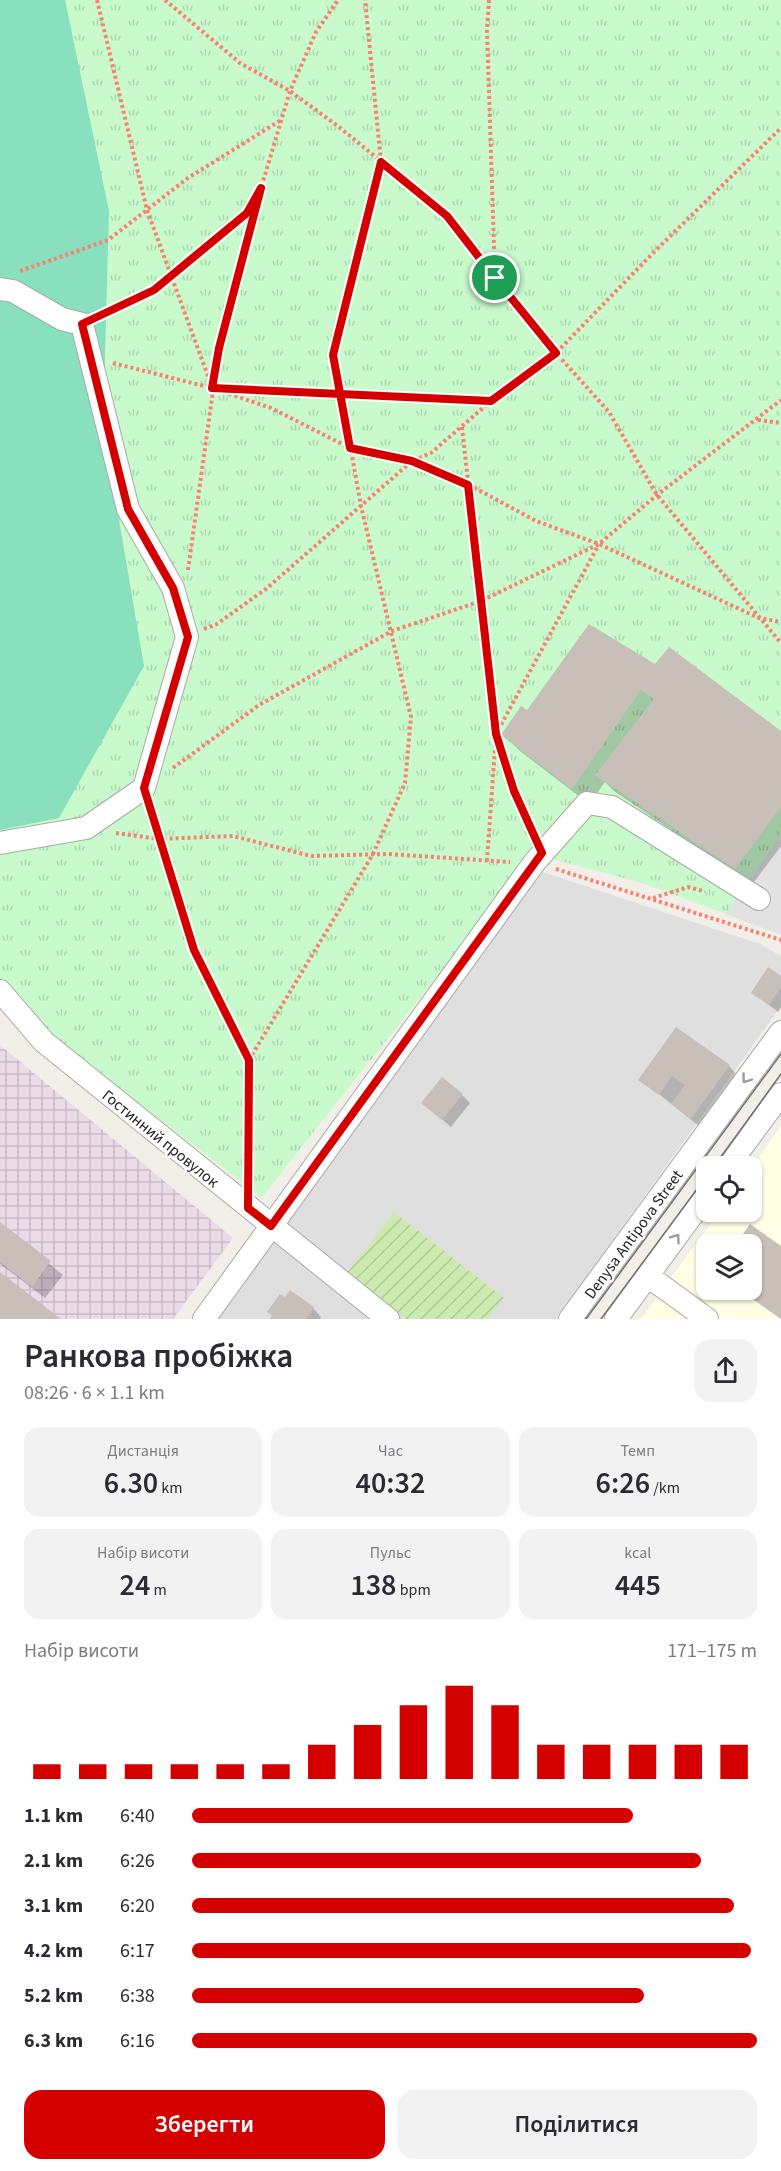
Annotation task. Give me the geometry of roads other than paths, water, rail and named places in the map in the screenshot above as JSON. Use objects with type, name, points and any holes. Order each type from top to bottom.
[{"type":"street","points":[[0,843],[86,828],[144,788],[188,637],[173,588],[128,509],[82,324],[62,319],[13,291],[5,282]]},
{"type":"street","points":[[204,1319],[538,858],[587,803],[612,807],[759,899]]},
{"type":"street","name":"Гостинний провулок","points":[[0,991],[44,1042],[388,1319]]},
{"type":"street","name":"Denysa Antipova Street","points":[[570,1319],[781,1032]]},
{"type":"street","points":[[735,1156],[781,1094]]},
{"type":"street","points":[[616,1319],[696,1210]]},
{"type":"street","points":[[648,1276],[707,1319]]},
{"type":"tram line","points":[[586,1319],[781,1054]]},
{"type":"tram line","points":[[722,1156],[781,1074]]},
{"type":"tram line","points":[[601,1319],[696,1191]]}]
